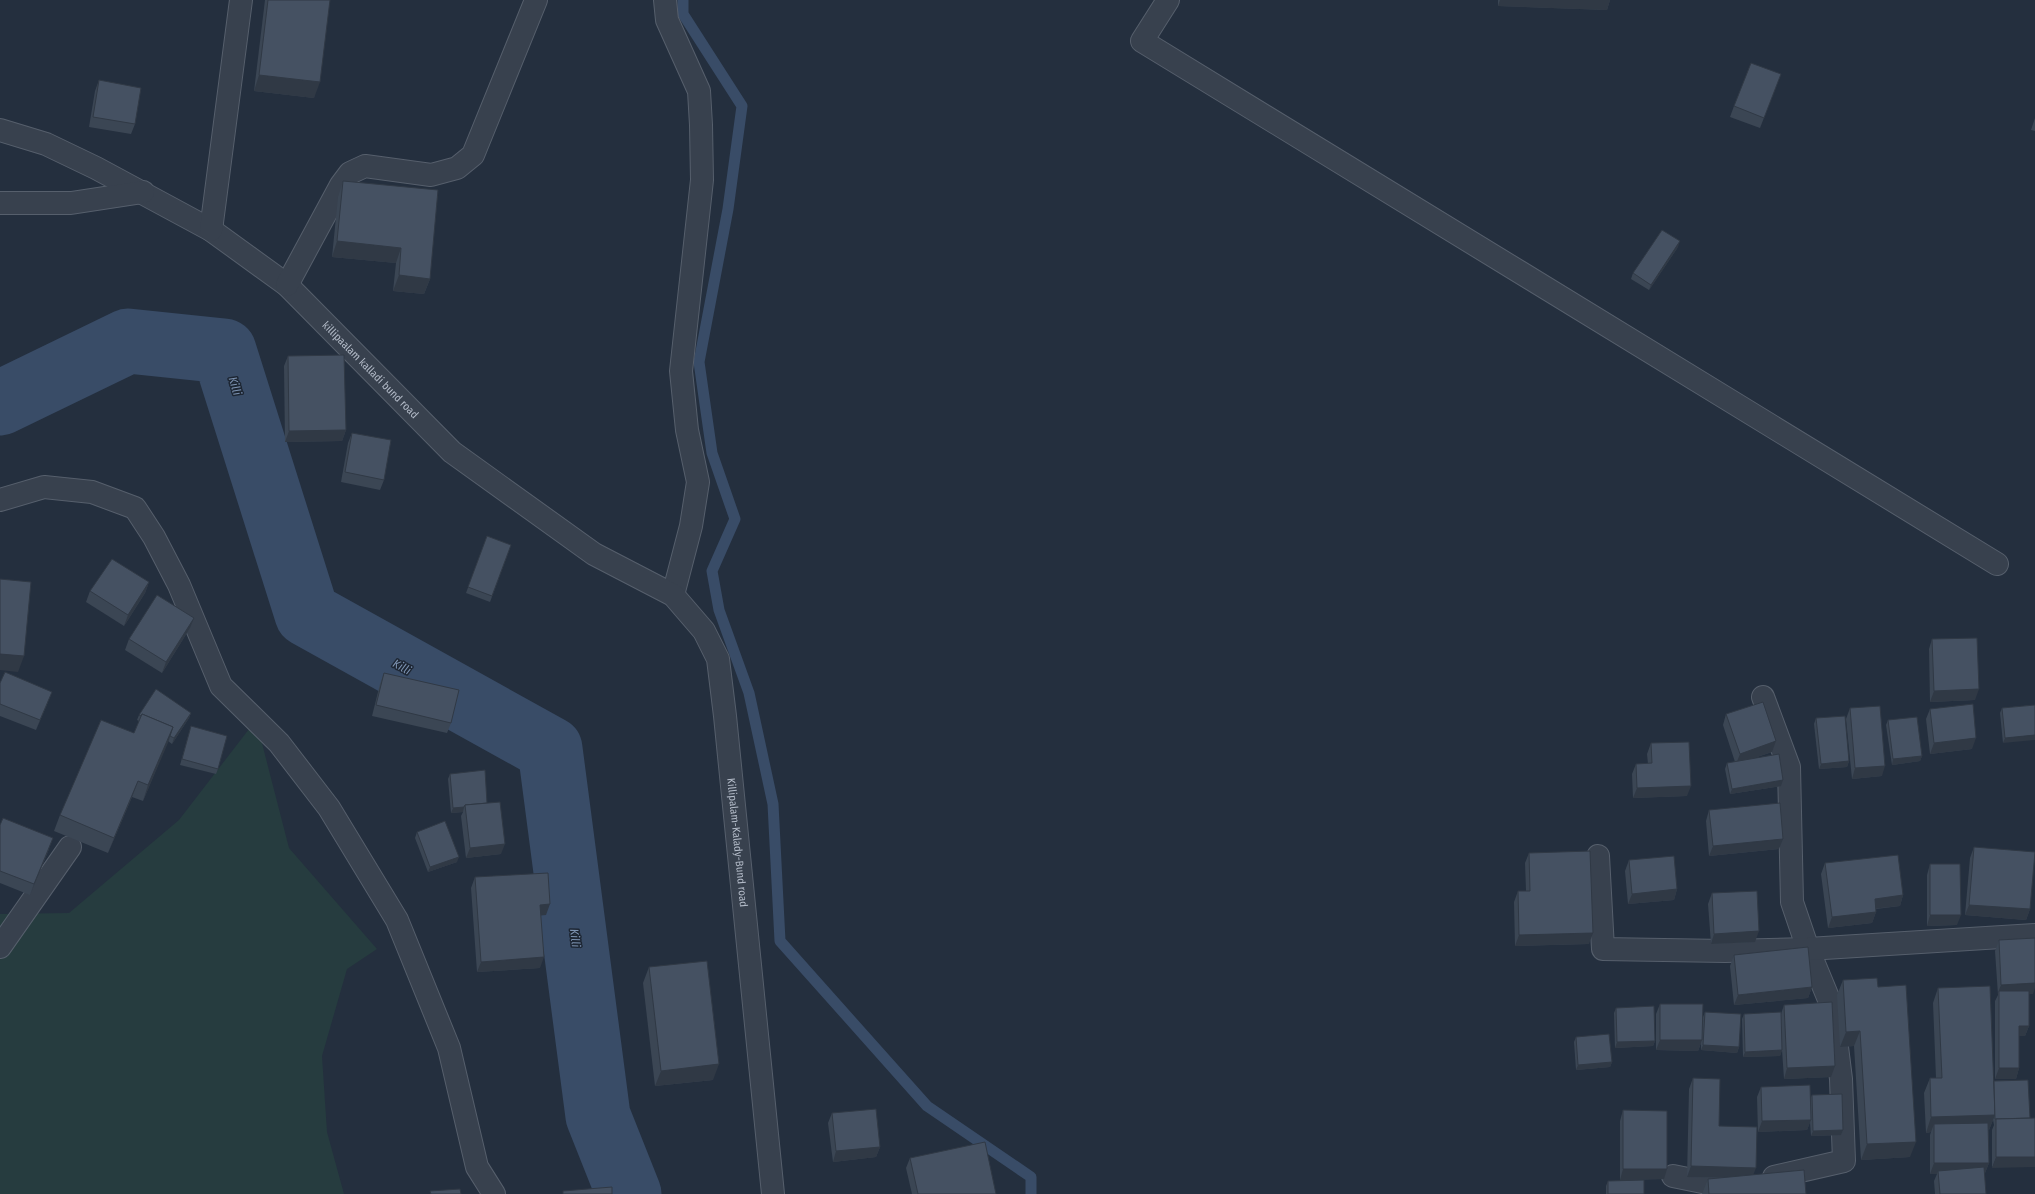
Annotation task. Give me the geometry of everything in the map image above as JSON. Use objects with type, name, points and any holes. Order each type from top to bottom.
[{"type":"street","points":[[211,230],[241,0]]},
{"type":"street","points":[[288,285],[341,185],[350,173],[365,166],[431,175],[457,168],[473,155],[536,0]]},
{"type":"street","points":[[665,0],[667,20],[699,91],[702,180],[681,371],[687,430],[698,482],[691,526],[673,595]]},
{"type":"street","points":[[1168,0],[1142,42],[1997,564]]},
{"type":"street","name":"killipaalam kalladi bund road","points":[[0,130],[46,144],[143,192],[211,230],[288,285],[452,452],[594,554]]},
{"type":"street","points":[[0,203],[71,203],[143,192]]},
{"type":"street","points":[[0,500],[44,487],[92,492],[134,508],[154,537],[179,585],[221,686],[279,743],[329,808],[397,920],[450,1048],[477,1167],[494,1194]]},
{"type":"street","name":"Killipalam-Kalady-Bund road","points":[[594,554],[673,595],[704,631],[718,659],[773,1194]]},
{"type":"street","points":[[1673,1176],[1722,1186],[1844,1162],[1841,1079],[1832,1007],[1808,949],[1792,902],[1789,767],[1763,697]]},
{"type":"street","points":[[0,947],[70,847]]},
{"type":"street","points":[[1598,856],[1604,949],[1725,951],[1808,949],[2035,935]]},
{"type":"green space","points":[[256,720],[289,848],[377,949],[347,969],[322,1056],[327,1132],[344,1194],[0,1194],[0,914],[69,913],[179,820]]},
{"type":"building","points":[[268,0],[330,0],[320,82],[259,75]]},
{"type":"building","points":[[1751,63],[1781,74],[1764,118],[1734,106]]},
{"type":"building","points":[[99,80],[141,88],[135,124],[93,117]]},
{"type":"building","points":[[343,181],[438,190],[430,279],[399,275],[401,248],[337,241]]},
{"type":"building","points":[[1662,230],[1680,241],[1651,285],[1633,273]]},
{"type":"building","points":[[344,355],[346,430],[289,431],[288,356]]},
{"type":"building","points":[[352,433],[391,440],[384,480],[345,472]]},
{"type":"building","points":[[487,536],[511,545],[492,596],[468,587]]},
{"type":"building","points":[[112,559],[149,582],[128,615],[90,591]]},
{"type":"building","points":[[0,579],[31,582],[24,656],[0,654]]},
{"type":"building","points":[[157,595],[194,618],[166,662],[129,639]]},
{"type":"building","points":[[1977,638],[1979,689],[1934,691],[1932,639]]},
{"type":"building","points":[[5,672],[52,692],[40,720],[0,704],[0,683]]},
{"type":"building","points":[[384,673],[459,690],[451,723],[376,705]]},
{"type":"building","points":[[156,689],[191,713],[174,738],[170,736],[173,727],[142,714],[141,716],[139,715]]},
{"type":"building","points":[[1763,702],[1776,741],[1740,754],[1726,714]]},
{"type":"building","points":[[1973,704],[1976,738],[1934,743],[1930,709]]},
{"type":"building","points":[[2035,705],[2035,735],[2005,738],[2002,708]]},
{"type":"building","points":[[1880,706],[1885,766],[1855,768],[1850,708]]},
{"type":"building","points":[[142,714],[173,727],[148,785],[138,781],[114,838],[60,815],[101,720],[134,733]]},
{"type":"building","points":[[1845,716],[1849,761],[1821,764],[1816,718]]},
{"type":"building","points":[[1917,717],[1922,756],[1893,759],[1888,720]]},
{"type":"building","points":[[191,726],[227,736],[218,769],[182,759]]},
{"type":"building","points":[[1689,742],[1691,786],[1637,788],[1636,764],[1652,763],[1651,743]]},
{"type":"building","points":[[1779,754],[1783,780],[1732,789],[1727,763]]},
{"type":"building","points":[[485,770],[487,803],[465,805],[464,807],[453,808],[450,774]]},
{"type":"building","points":[[500,802],[505,844],[470,848],[465,805]]},
{"type":"building","points":[[1780,803],[1783,839],[1713,846],[1709,810]]},
{"type":"building","points":[[3,818],[53,838],[34,884],[0,871],[0,825]]},
{"type":"building","points":[[445,821],[459,857],[430,867],[417,832]]},
{"type":"building","points":[[1974,847],[2035,852],[2030,909],[1969,905]]},
{"type":"building","points":[[1590,851],[1593,933],[1519,935],[1518,891],[1530,891],[1529,853]]},
{"type":"building","points":[[1898,855],[1903,895],[1875,899],[1876,912],[1832,917],[1825,863]]},
{"type":"building","points":[[1674,856],[1677,889],[1632,894],[1629,860]]},
{"type":"building","points":[[1930,864],[1960,864],[1961,915],[1930,915]]},
{"type":"building","points":[[548,873],[550,904],[540,905],[544,957],[481,962],[475,877]]},
{"type":"building","points":[[1757,891],[1759,931],[1714,934],[1712,893]]},
{"type":"building","points":[[2035,938],[2035,983],[2001,985],[1999,940]]},
{"type":"building","points":[[1808,947],[1812,987],[1738,995],[1734,955]]},
{"type":"building","points":[[707,961],[719,1064],[661,1071],[649,967]]},
{"type":"building","points":[[1877,978],[1878,987],[1906,985],[1916,1142],[1867,1144],[1860,1031],[1846,1032],[1843,980]]},
{"type":"building","points":[[1990,986],[1995,1115],[1931,1117],[1930,1078],[1942,1078],[1938,988]]},
{"type":"building","points":[[1999,991],[2029,991],[2029,1026],[2019,1026],[2019,1068],[1999,1068]]},
{"type":"building","points":[[1832,1002],[1835,1066],[1787,1068],[1784,1005]]},
{"type":"building","points":[[1660,1004],[1703,1004],[1702,1040],[1660,1040]]},
{"type":"building","points":[[1654,1006],[1655,1041],[1617,1042],[1616,1008]]},
{"type":"building","points":[[1705,1012],[1741,1014],[1739,1047],[1703,1045]]},
{"type":"building","points":[[1781,1012],[1782,1050],[1745,1052],[1744,1014]]},
{"type":"building","points":[[1609,1034],[1612,1062],[1578,1065],[1576,1037]]},
{"type":"building","points":[[1693,1078],[1720,1079],[1719,1126],[1757,1127],[1756,1168],[1691,1166]]},
{"type":"building","points":[[2028,1080],[2030,1118],[1995,1119],[1994,1081]]},
{"type":"building","points":[[1810,1085],[1811,1120],[1762,1121],[1761,1087]]},
{"type":"building","points":[[1842,1094],[1843,1130],[1813,1131],[1812,1095]]},
{"type":"building","points":[[876,1109],[880,1147],[836,1151],[832,1113]]},
{"type":"building","points":[[1623,1110],[1667,1111],[1667,1169],[1623,1169]]},
{"type":"building","points":[[2035,1118],[2035,1157],[1996,1157],[1996,1119]]},
{"type":"building","points":[[1988,1123],[1989,1163],[1934,1163],[1934,1124]]},
{"type":"building","points":[[985,1142],[996,1194],[918,1194],[910,1158]]},
{"type":"building","points":[[1984,1167],[1986,1194],[1940,1194],[1938,1171]]},
{"type":"building","points":[[1804,1170],[1806,1194],[1709,1194],[1708,1179]]},
{"type":"building","points":[[1644,1180],[1644,1194],[1608,1194],[1608,1181]]},
{"type":"building","points":[[612,1187],[612,1194],[563,1194],[563,1191]]},
{"type":"building","points":[[460,1189],[461,1194],[431,1194],[430,1191]]},
{"type":"waterway","points":[[683,0],[683,14],[742,106],[728,209],[699,362],[712,453],[735,519],[712,571],[719,610],[749,693],[773,804],[780,941],[927,1106],[1031,1177],[1031,1194]]},
{"type":"waterway","name":"Killi","points":[[0,403],[128,341],[224,351],[307,614],[550,749],[598,1116],[629,1194]]}]
